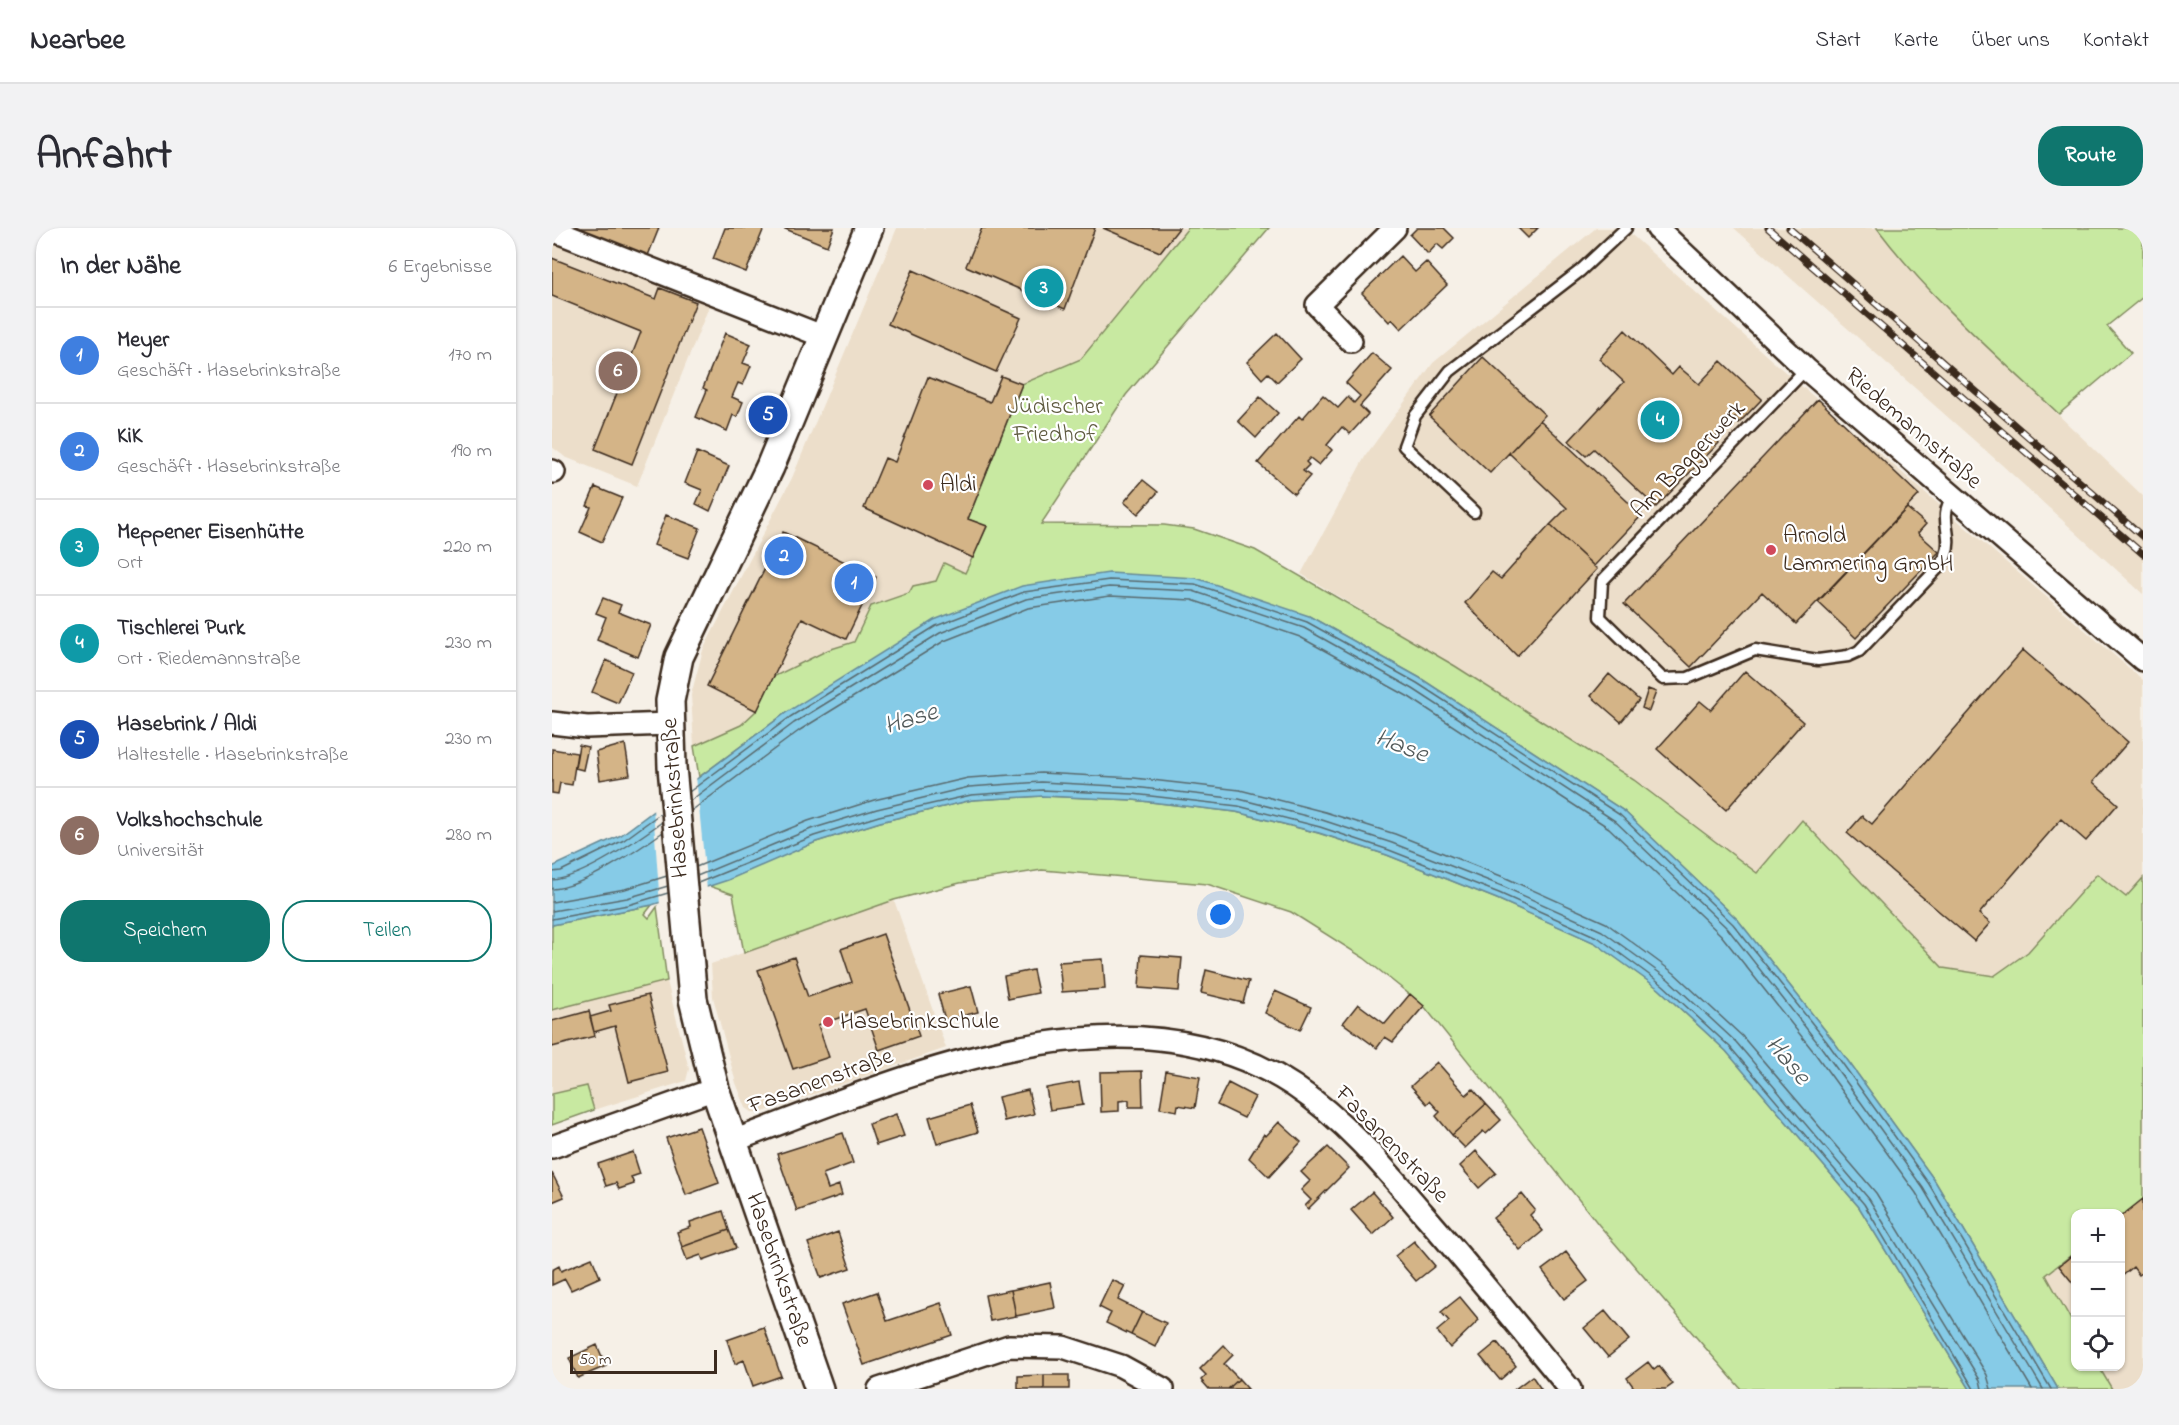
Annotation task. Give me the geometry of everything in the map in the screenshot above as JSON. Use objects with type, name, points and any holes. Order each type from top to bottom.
[{"type":"street","name":"Hasebrinkstraße","points":[[819,1389],[715,1089],[693,999],[669,724],[672,683],[679,657],[770,466],[868,228]]},
{"type":"street","points":[[1351,341],[1317,305],[1395,228]]},
{"type":"street","name":"Riedemannstraße","points":[[1657,228],[1806,369],[2143,660]]},
{"type":"street","points":[[552,230],[822,336]]},
{"type":"street","points":[[552,723],[587,727],[669,724]]},
{"type":"street","name":"Fasanenstraße","points":[[733,1141],[949,1064],[1026,1046],[1122,1038],[1173,1040],[1208,1047],[1246,1060],[1294,1086],[1342,1124],[1404,1191],[1570,1389]]},
{"type":"street","points":[[552,1147],[715,1089]]},
{"type":"street","points":[[879,1389],[1009,1346],[1063,1347],[1121,1366],[1162,1389]]},
{"type":"lane","points":[[1473,512],[1404,446],[1415,417],[1450,371],[1580,271],[1626,228]]},
{"type":"lane","name":"Am Baggerwerk","points":[[1806,369],[1602,581],[1600,617],[1613,633],[1663,679],[1688,678],[1755,650],[1818,660],[1848,656],[1859,651],[1938,568],[1947,554],[1944,515],[1947,504],[1953,497]]},
{"type":"shaded area","points":[[897,228],[1188,228],[1081,359],[1022,384],[968,518],[987,526],[965,574],[913,586],[909,593],[871,605],[854,642],[828,650],[773,677],[757,711],[741,725],[694,746],[691,695],[703,650],[792,478]]},
{"type":"shaded area","points":[[1596,228],[1624,228],[1777,365],[2143,680],[2143,878],[1947,1106],[1757,873],[1634,780],[1455,666],[1301,574],[1366,455],[1433,363]]},
{"type":"shaded area","points":[[1734,228],[1877,228],[1896,252],[1977,337],[2143,496],[2143,594],[2002,465]]},
{"type":"shaded area","points":[[552,230],[714,294],[637,486],[565,457],[552,447]]},
{"type":"shaded area","name":"Hasebrinkschule","points":[[894,900],[946,1048],[763,1112],[752,1112],[746,1108],[736,1083],[713,997],[711,964]]},
{"type":"shaded area","points":[[667,981],[689,1069],[686,1081],[594,1110],[587,1086],[552,1096],[552,1010]]},
{"type":"shaded area","points":[[2143,1199],[2143,1389],[2112,1389],[2101,1371],[2125,1371],[2125,1214]]},
{"type":"shaded area","points":[[2071,1255],[2071,1320],[2046,1275]]},
{"type":"green space","name":"Jüdischer Friedhof","points":[[1188,228],[1269,228],[1126,395],[1041,524],[1164,525],[1194,529],[1255,550],[1455,666],[1634,780],[1757,873],[1802,820],[1943,968],[1994,976],[2028,952],[2097,874],[2126,897],[2143,878],[2143,1199],[2125,1214],[2125,1209],[2071,1209],[2071,1255],[2046,1275],[2071,1320],[2071,1371],[2101,1371],[2112,1389],[2058,1389],[1935,1181],[1832,1039],[1738,920],[1624,811],[1420,678],[1309,616],[787,712],[699,777],[694,746],[741,725],[757,710],[773,677],[828,650],[854,642],[871,606],[909,593],[913,586],[936,581],[944,563],[965,573],[987,527],[968,519],[1022,384],[1081,359]]},
{"type":"green space","points":[[1877,228],[2143,228],[2143,297],[2107,326],[2131,353],[2059,414],[1941,302]]},
{"type":"green space","points":[[1042,796],[1133,800],[1236,812],[1318,833],[1387,855],[1497,899],[1596,943],[1659,989],[1726,1051],[1859,1207],[1970,1389],[1741,1389],[1599,1225],[1424,1006],[1364,958],[1291,912],[1207,884],[1042,870],[960,883],[894,900],[744,953],[733,894],[709,886],[816,842],[880,822],[972,800]]},
{"type":"green space","points":[[652,905],[645,914],[649,918],[657,907],[667,981],[552,1010],[552,925]]},
{"type":"green space","points":[[587,1086],[594,1110],[552,1125],[552,1094]]},
{"type":"water","name":"Hase","points":[[1109,573],[1196,578],[1309,616],[1420,678],[1624,811],[1738,920],[1832,1039],[1935,1181],[2058,1389],[1970,1389],[1859,1207],[1726,1051],[1659,989],[1595,943],[1497,899],[1387,855],[1319,833],[1236,812],[1133,800],[1043,796],[972,800],[880,822],[816,842],[728,880],[652,905],[552,925],[552,867],[621,835],[787,712],[934,620],[1022,586]]},
{"type":"pier","points":[[696,776],[707,890],[660,906],[653,808]]},
{"type":"building","points":[[573,228],[659,228],[647,258]]},
{"type":"building","points":[[725,228],[764,228],[746,272],[713,259]]},
{"type":"building","points":[[783,228],[834,228],[827,246]]},
{"type":"building","points":[[982,228],[1095,228],[1065,309],[966,266]]},
{"type":"building","points":[[1103,228],[1179,228],[1160,252]]},
{"type":"building","points":[[1417,228],[1444,228],[1454,238],[1443,249],[1437,244],[1428,254],[1410,235]]},
{"type":"building","points":[[1518,228],[1538,228],[1528,238]]},
{"type":"building","points":[[1400,256],[1415,272],[1426,262],[1447,285],[1401,329],[1392,319],[1389,322],[1362,293]]},
{"type":"building","points":[[552,258],[656,299],[660,288],[696,302],[632,464],[595,449],[641,332],[552,296]]},
{"type":"building","points":[[913,270],[1021,318],[996,372],[888,324]]},
{"type":"building","points":[[1625,330],[1672,375],[1679,367],[1699,384],[1721,361],[1762,399],[1739,423],[1735,417],[1717,435],[1719,443],[1656,507],[1594,449],[1586,456],[1569,441],[1624,382],[1599,359]]},
{"type":"building","points":[[725,333],[751,344],[743,363],[751,366],[743,385],[738,383],[732,397],[743,402],[737,417],[733,415],[727,431],[696,417],[707,390],[703,388]]},
{"type":"building","points":[[1277,333],[1301,359],[1277,382],[1268,373],[1262,379],[1247,362]]},
{"type":"building","points":[[1372,353],[1392,370],[1360,406],[1368,414],[1350,434],[1342,427],[1327,445],[1332,450],[1319,465],[1310,458],[1306,462],[1309,465],[1303,471],[1310,476],[1294,494],[1258,463],[1299,416],[1302,419],[1323,395],[1338,408],[1348,397],[1354,403],[1360,396],[1346,383]]},
{"type":"building","points":[[1483,357],[1545,415],[1490,473],[1429,416]]},
{"type":"building","name":"Aldi","points":[[1001,376],[1022,384],[968,519],[987,526],[973,558],[864,508],[885,458],[895,462],[928,377],[990,402]]},
{"type":"building","points":[[1260,397],[1278,413],[1256,438],[1238,421]]},
{"type":"building","name":"Arnold Lammering GmbH","points":[[1818,399],[1919,495],[1796,624],[1762,592],[1691,667],[1624,604]]},
{"type":"building","points":[[1540,420],[1642,515],[1594,566],[1550,525],[1567,508],[1509,453]]},
{"type":"building","points":[[697,452],[729,466],[710,511],[696,504],[702,490],[685,483]]},
{"type":"building","points":[[1143,480],[1158,492],[1138,514],[1124,502]]},
{"type":"building","points":[[595,487],[622,498],[602,542],[580,532],[591,507],[587,506]]},
{"type":"building","points":[[1907,508],[1926,524],[1918,533],[1939,552],[1856,638],[1818,602]]},
{"type":"building","points":[[666,515],[700,528],[688,558],[654,545]]},
{"type":"building","points":[[1550,525],[1597,569],[1517,656],[1465,603],[1492,572],[1501,579]]},
{"type":"building","points":[[783,532],[876,577],[846,639],[802,618],[757,711],[707,686]]},
{"type":"building","points":[[603,598],[621,605],[618,612],[651,625],[638,657],[597,640],[606,617],[596,613]]},
{"type":"building","points":[[2023,650],[2128,742],[2093,782],[2118,804],[2086,841],[2061,819],[1979,914],[1990,923],[1974,941],[1847,833],[1862,816],[1872,824]]},
{"type":"building","points":[[606,660],[632,672],[618,703],[592,692]]},
{"type":"building","points":[[1745,671],[1803,722],[1726,810],[1657,749],[1700,701],[1711,710]]},
{"type":"building","points":[[1609,674],[1639,700],[1621,722],[1591,696]]},
{"type":"building","points":[[1648,689],[1656,692],[1649,711],[1642,708]]},
{"type":"building","points":[[625,744],[630,775],[600,780],[596,752]]},
{"type":"building","points":[[579,745],[588,747],[583,770],[575,768]]},
{"type":"building","points":[[552,749],[577,753],[572,785],[560,783],[558,794],[552,793]]},
{"type":"building","points":[[883,934],[919,1036],[879,1050],[865,1009],[818,1025],[829,1057],[793,1069],[758,970],[794,957],[808,997],[852,982],[841,949]]},
{"type":"building","points":[[1141,955],[1182,958],[1179,991],[1139,988]]},
{"type":"building","points":[[1103,959],[1105,989],[1062,992],[1059,962]]},
{"type":"building","points":[[1033,970],[1038,993],[1008,999],[1004,976]]},
{"type":"building","points":[[1206,970],[1249,981],[1243,1003],[1201,993]]},
{"type":"building","points":[[971,986],[978,1012],[945,1020],[938,994]]},
{"type":"building","points":[[1275,991],[1311,1007],[1300,1030],[1265,1013]]},
{"type":"building","points":[[1410,994],[1424,1006],[1393,1042],[1385,1037],[1377,1048],[1343,1023],[1358,1004],[1385,1024]]},
{"type":"building","points":[[648,995],[668,1072],[629,1082],[615,1026],[594,1032],[590,1017],[611,1011],[609,1005]]},
{"type":"building","points":[[589,1011],[595,1036],[552,1047],[552,1021]]},
{"type":"building","points":[[1437,1062],[1466,1095],[1473,1089],[1486,1104],[1452,1135],[1436,1116],[1440,1112],[1430,1101],[1427,1104],[1411,1086]]},
{"type":"building","points":[[1142,1071],[1143,1107],[1129,1107],[1129,1100],[1119,1101],[1119,1111],[1101,1112],[1100,1072]]},
{"type":"building","points":[[1166,1071],[1200,1077],[1195,1108],[1178,1105],[1177,1111],[1160,1108]]},
{"type":"building","points":[[1079,1082],[1083,1105],[1050,1110],[1046,1088]]},
{"type":"building","points":[[1228,1083],[1255,1097],[1244,1118],[1217,1105]]},
{"type":"building","points":[[1028,1090],[1034,1114],[1004,1121],[998,1097]]},
{"type":"building","points":[[1486,1104],[1501,1120],[1486,1134],[1483,1131],[1465,1148],[1452,1135]]},
{"type":"building","points":[[970,1105],[978,1132],[937,1144],[929,1117]]},
{"type":"building","points":[[896,1114],[904,1136],[876,1145],[869,1124]]},
{"type":"building","points":[[1279,1122],[1301,1142],[1269,1177],[1249,1158],[1264,1134],[1266,1136]]},
{"type":"building","points":[[699,1127],[719,1183],[686,1195],[666,1138]]},
{"type":"building","points":[[843,1133],[853,1163],[823,1174],[828,1189],[839,1185],[842,1195],[797,1211],[777,1154]]},
{"type":"building","points":[[1328,1147],[1349,1168],[1308,1209],[1305,1206],[1311,1200],[1301,1190],[1310,1181],[1301,1172]]},
{"type":"building","points":[[1476,1151],[1496,1173],[1479,1188],[1460,1166]]},
{"type":"building","points":[[633,1152],[640,1174],[631,1177],[634,1184],[619,1189],[616,1183],[606,1186],[598,1164]]},
{"type":"building","points":[[552,1173],[564,1197],[552,1202]]},
{"type":"building","points":[[1372,1192],[1393,1217],[1373,1235],[1351,1210]]},
{"type":"building","points":[[1522,1194],[1535,1210],[1530,1215],[1543,1231],[1520,1250],[1493,1218]]},
{"type":"building","points":[[2143,1199],[2143,1272],[2139,1275],[2133,1267],[2125,1274],[2125,1213]]},
{"type":"building","points":[[723,1211],[729,1230],[682,1247],[677,1232],[691,1227],[690,1222]]},
{"type":"building","points":[[729,1230],[736,1248],[703,1260],[701,1255],[687,1260],[682,1247]]},
{"type":"building","points":[[838,1232],[850,1268],[821,1278],[808,1243]]},
{"type":"building","points":[[1414,1241],[1435,1266],[1416,1281],[1395,1256]]},
{"type":"building","points":[[1566,1252],[1588,1281],[1564,1299],[1542,1270]]},
{"type":"building","points":[[2071,1256],[2071,1281],[2059,1266]]},
{"type":"building","points":[[592,1258],[600,1277],[571,1290],[565,1279],[552,1285],[552,1270],[559,1266],[561,1271]]},
{"type":"building","points":[[1112,1280],[1125,1286],[1118,1300],[1142,1312],[1131,1335],[1106,1323],[1111,1313],[1099,1307]]},
{"type":"building","points":[[1050,1282],[1055,1308],[1016,1316],[1011,1290]]},
{"type":"building","points":[[1011,1290],[1016,1316],[990,1321],[985,1295]]},
{"type":"building","points":[[877,1292],[887,1321],[941,1303],[952,1335],[864,1365],[842,1304]]},
{"type":"building","points":[[1460,1297],[1479,1320],[1450,1348],[1437,1331],[1449,1321],[1441,1312]]},
{"type":"building","points":[[1605,1311],[1629,1340],[1608,1357],[1584,1328]]},
{"type":"building","points":[[1142,1312],[1166,1323],[1155,1347],[1131,1335]]},
{"type":"building","points":[[764,1327],[781,1376],[753,1386],[744,1360],[735,1364],[727,1340]]},
{"type":"building","points":[[1497,1342],[1516,1366],[1500,1380],[1480,1356]]},
{"type":"building","points":[[597,1345],[606,1366],[578,1378],[569,1358]]},
{"type":"building","points":[[1224,1345],[1233,1355],[1224,1364],[1239,1379],[1228,1389],[1209,1389],[1201,1380],[1206,1375],[1200,1369]]},
{"type":"building","points":[[1648,1362],[1654,1370],[1659,1366],[1673,1384],[1666,1389],[1635,1389],[1627,1378]]},
{"type":"building","points":[[1044,1375],[1044,1389],[1018,1389],[1018,1376]]},
{"type":"building","points":[[1044,1375],[1069,1375],[1069,1389],[1044,1389]]},
{"type":"building","points":[[1532,1376],[1541,1389],[1515,1389]]},
{"type":"building","points":[[1239,1379],[1248,1389],[1228,1389]]},
{"type":"railway","points":[[1768,228],[2143,554]]},
{"type":"railway","points":[[1789,228],[2143,537]]},
{"type":"place","name":"Meppener Eisenhütte","points":[[1044,288]]},
{"type":"place","name":"Volkshochschule","points":[[618,371]]},
{"type":"place","name":"Hasebrink / Aldi","points":[[768,415]]},
{"type":"place","name":"Tischlerei Purk","points":[[1660,420]]},
{"type":"place","name":"Aldi","points":[[928,485]]},
{"type":"place","name":"Arnold Lammering GmbH","points":[[1771,550]]},
{"type":"place","name":"KiK","points":[[784,556]]},
{"type":"place","name":"Meyer","points":[[854,583]]},
{"type":"place","name":"Hasebrinkschule","points":[[828,1022]]}]
